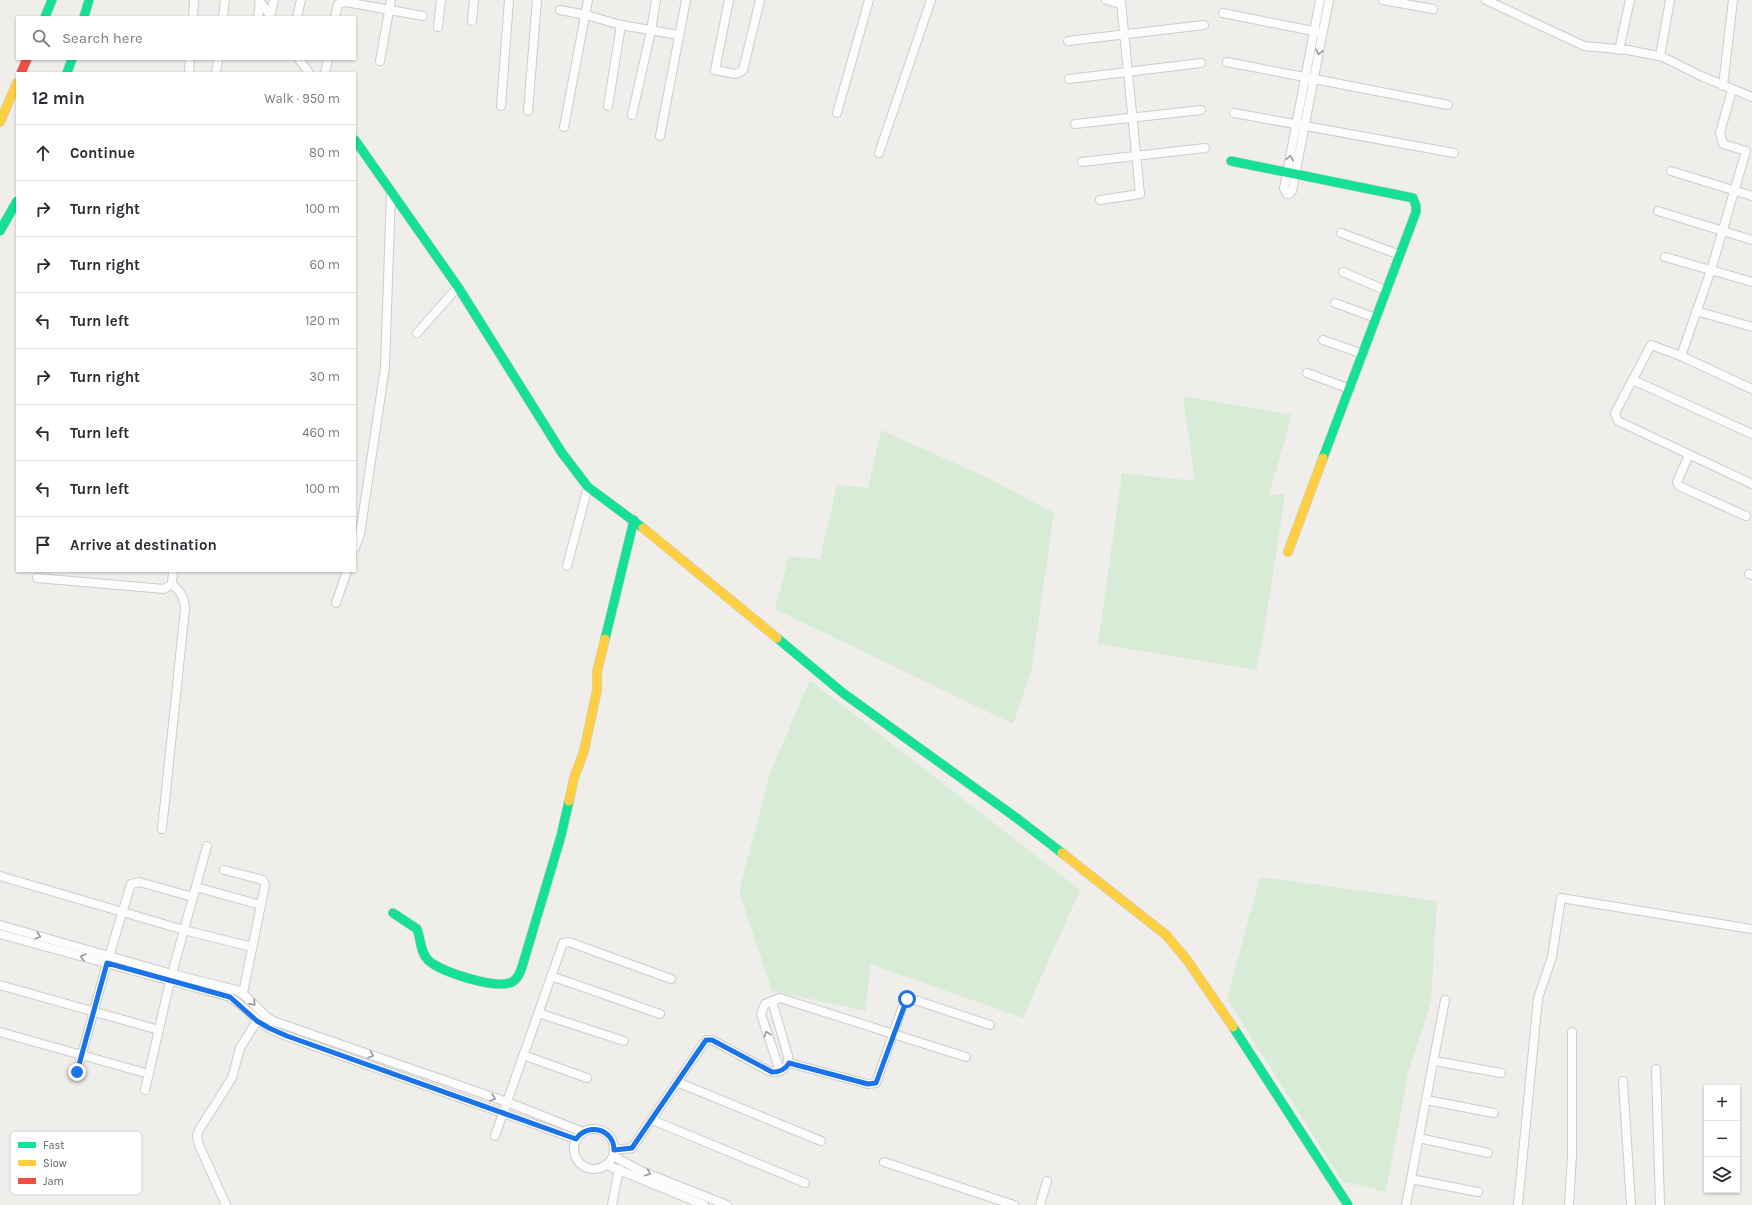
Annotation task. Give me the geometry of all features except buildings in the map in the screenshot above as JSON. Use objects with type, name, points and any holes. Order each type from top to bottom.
[{"type":"main road","points":[[45,16],[52,0]]},
{"type":"main road","points":[[84,16],[89,0]]},
{"type":"main road","points":[[21,72],[27,60]]},
{"type":"main road","points":[[67,72],[72,60]]},
{"type":"main road","points":[[0,122],[16,85]]},
{"type":"main road","points":[[356,141],[458,287],[562,453],[588,486],[634,520],[843,693],[1018,819],[1166,936],[1187,960],[1221,1009],[1348,1205]]},
{"type":"main road","points":[[1231,161],[1413,198],[1416,206],[1416,212],[1288,552]]},
{"type":"main road","points":[[0,231],[9,208],[16,202]]},
{"type":"main road","points":[[393,913],[417,929],[424,955],[434,966],[492,983],[509,983],[517,978],[525,957],[561,836],[574,778],[584,751],[597,690],[597,672],[634,520]]},
{"type":"street","points":[[193,16],[194,0]]},
{"type":"street","points":[[223,16],[225,0]]},
{"type":"street","points":[[270,16],[274,0]]},
{"type":"street","points":[[297,16],[301,0]]},
{"type":"street","points":[[380,61],[391,0]]},
{"type":"street","points":[[438,27],[441,0]]},
{"type":"street","points":[[472,21],[474,0]]},
{"type":"street","points":[[501,106],[509,0]]},
{"type":"street","points":[[528,111],[537,0]]},
{"type":"street","points":[[564,127],[588,0]]},
{"type":"street","points":[[632,115],[651,31],[656,0]]},
{"type":"street","points":[[660,136],[686,0]]},
{"type":"street","points":[[729,0],[715,70],[736,74],[743,70],[760,0]]},
{"type":"street","points":[[837,113],[869,0]]},
{"type":"street","points":[[879,153],[930,0]]},
{"type":"street","points":[[1100,200],[1140,194],[1120,1],[1117,3],[1106,0]]},
{"type":"street","points":[[1291,174],[1318,33],[1320,0]]},
{"type":"street","points":[[1318,33],[1329,0]]},
{"type":"street","points":[[1383,0],[1432,9]]},
{"type":"street","points":[[1486,0],[1566,39],[1584,46],[1660,56],[1752,98]]},
{"type":"street","points":[[1619,50],[1630,0]]},
{"type":"street","points":[[1660,56],[1670,0]]},
{"type":"street","points":[[1723,86],[1733,0]]},
{"type":"street","points":[[260,1],[270,16]]},
{"type":"street","points":[[258,16],[260,1]]},
{"type":"street","points":[[335,16],[337,7],[341,3],[346,2],[423,16]]},
{"type":"street","points":[[560,10],[586,14],[621,25],[679,35]]},
{"type":"street","points":[[1223,13],[1318,33]]},
{"type":"street","points":[[608,106],[621,25]]},
{"type":"street","points":[[1068,41],[1204,25]]},
{"type":"street","points":[[189,72],[190,60]]},
{"type":"street","points":[[216,72],[218,60]]},
{"type":"street","points":[[300,60],[307,72]]},
{"type":"street","points":[[325,72],[328,60]]},
{"type":"street","points":[[1227,62],[1448,105]]},
{"type":"street","points":[[1069,78],[1201,63]]},
{"type":"street","points":[[1681,356],[1711,270],[1749,151],[1722,144],[1720,140],[1720,133],[1732,90]]},
{"type":"street","points":[[1075,124],[1201,110]]},
{"type":"street","points":[[1234,113],[1454,153]]},
{"type":"street","points":[[1082,162],[1205,148]]},
{"type":"street","points":[[1671,172],[1752,196]]},
{"type":"street","points":[[356,545],[360,534],[385,367],[390,192]]},
{"type":"street","points":[[1658,211],[1752,240]]},
{"type":"street","points":[[1341,233],[1400,255]]},
{"type":"street","points":[[1665,257],[1752,282]]},
{"type":"street","points":[[1343,272],[1387,290]]},
{"type":"street","points":[[417,334],[458,287]]},
{"type":"street","points":[[1335,303],[1376,318]]},
{"type":"street","points":[[1696,311],[1752,327]]},
{"type":"street","points":[[1323,340],[1363,354]]},
{"type":"street","points":[[1752,389],[1681,356],[1651,345],[1615,413],[1618,420],[1752,484]]},
{"type":"street","points":[[1307,373],[1350,389]]},
{"type":"street","points":[[1632,380],[1752,434]]},
{"type":"street","points":[[1689,455],[1677,482],[1679,486],[1746,516]]},
{"type":"street","points":[[567,566],[588,486]]},
{"type":"street","points":[[172,584],[173,572]]},
{"type":"street","points":[[336,603],[347,572]]},
{"type":"street","points":[[36,578],[164,589],[172,584]]},
{"type":"street","points":[[162,829],[185,609],[184,599],[181,592],[172,584]]},
{"type":"street","points":[[145,1090],[171,977],[207,846]]},
{"type":"street","points":[[224,870],[263,880],[265,885],[243,993]]},
{"type":"street","points":[[0,876],[184,930],[252,947]]},
{"type":"street","points":[[77,1072],[131,884],[136,882],[193,897]]},
{"type":"street","points":[[196,887],[261,905]]},
{"type":"street","points":[[1518,1205],[1538,998],[1553,952],[1561,898],[1752,929]]},
{"type":"street","points":[[0,925],[108,960]]},
{"type":"street","points":[[0,934],[171,977],[243,993],[262,1013],[273,1021],[507,1102],[583,1132]]},
{"type":"street","points":[[495,1136],[563,943],[569,942],[671,979]]},
{"type":"street","points":[[551,976],[660,1014]]},
{"type":"street","points":[[171,977],[230,997],[257,1021],[287,1036],[576,1139]]},
{"type":"street","points":[[0,985],[159,1030]]},
{"type":"street","points":[[780,1071],[761,1014],[765,1004],[780,998],[966,1057]]},
{"type":"street","points":[[789,1063],[868,1084],[876,1083],[905,1000],[909,998],[990,1025]]},
{"type":"street","points":[[1406,1205],[1445,1000]]},
{"type":"street","points":[[772,1001],[789,1063]]},
{"type":"street","points":[[538,1013],[624,1041]]},
{"type":"street","points":[[226,1205],[198,1145],[197,1136],[199,1130],[232,1078],[240,1048],[257,1021]]},
{"type":"street","points":[[1569,1205],[1572,1155],[1572,1032]]},
{"type":"street","points":[[0,1033],[149,1074]]},
{"type":"street","points":[[613,1153],[632,1148],[704,1041],[709,1039],[770,1071],[780,1071],[787,1067],[789,1063]]},
{"type":"street","points":[[523,1055],[587,1078]]},
{"type":"street","points":[[1434,1061],[1501,1073]]},
{"type":"street","points":[[1656,1069],[1660,1205]]},
{"type":"street","points":[[677,1082],[821,1141]]},
{"type":"street","points":[[1623,1082],[1631,1205]]},
{"type":"street","points":[[1426,1100],[1494,1113]]},
{"type":"street","points":[[652,1120],[805,1183]]},
{"type":"street","points":[[596,1129],[603,1131],[612,1140],[613,1153],[607,1164],[596,1170],[590,1170],[579,1164],[574,1153],[576,1139],[583,1132],[596,1129]]},
{"type":"street","points":[[1419,1138],[1488,1153]]},
{"type":"street","points":[[613,1153],[641,1171],[727,1205]]},
{"type":"street","points":[[884,1162],[1014,1205]]},
{"type":"street","points":[[607,1164],[704,1205]]},
{"type":"street","points":[[612,1205],[619,1169]]},
{"type":"street","points":[[1411,1179],[1478,1192]]},
{"type":"street","points":[[1040,1205],[1047,1181]]},
{"type":"green space","points":[[1183,396],[1292,415],[1269,495],[1285,494],[1262,645],[1256,670],[1098,644],[1122,473],[1195,481]]},
{"type":"green space","points":[[881,430],[990,479],[1054,513],[1031,672],[1013,724],[775,609],[789,556],[820,559],[837,485],[868,488]]},
{"type":"green space","points":[[810,680],[1080,890],[1023,1018],[870,964],[866,1011],[772,991],[739,892],[770,773]]},
{"type":"green space","points":[[1260,877],[1437,901],[1431,1002],[1408,1073],[1386,1192],[1342,1181],[1227,999]]},
{"type":"traffic: fast","points":[[45,16],[52,0]]},
{"type":"traffic: fast","points":[[84,16],[89,0]]},
{"type":"traffic: fast","points":[[67,72],[72,60]]},
{"type":"traffic: fast","points":[[356,141],[458,287],[562,453],[588,487],[643,528]]},
{"type":"traffic: fast","points":[[1231,161],[1413,198],[1416,206],[1416,212],[1323,458]]},
{"type":"traffic: fast","points":[[0,231],[16,203]]},
{"type":"traffic: fast","points":[[605,639],[634,520]]},
{"type":"traffic: fast","points":[[777,638],[843,693],[1018,819],[1062,853]]},
{"type":"traffic: fast","points":[[393,913],[417,929],[421,946],[426,958],[436,965],[457,975],[482,982],[504,984],[514,981],[522,967],[561,836],[569,801]]},
{"type":"traffic: fast","points":[[1233,1027],[1348,1205]]},
{"type":"traffic: slow","points":[[0,122],[16,85]]},
{"type":"traffic: slow","points":[[1288,552],[1323,458]]},
{"type":"traffic: slow","points":[[643,528],[777,638]]},
{"type":"traffic: slow","points":[[569,801],[574,778],[584,751],[597,690],[597,672],[605,639]]},
{"type":"traffic: slow","points":[[1062,853],[1166,935],[1187,960],[1233,1027]]},
{"type":"traffic: jam","points":[[21,72],[27,60]]},
{"type":"route","points":[[77,1072],[107,963],[230,997],[257,1021],[287,1036],[576,1139],[583,1132],[590,1129],[603,1131],[612,1140],[614,1150],[626,1149],[632,1148],[704,1041],[709,1039],[772,1072],[780,1071],[787,1067],[789,1063],[868,1084],[876,1083],[905,1000],[907,999]]}]
